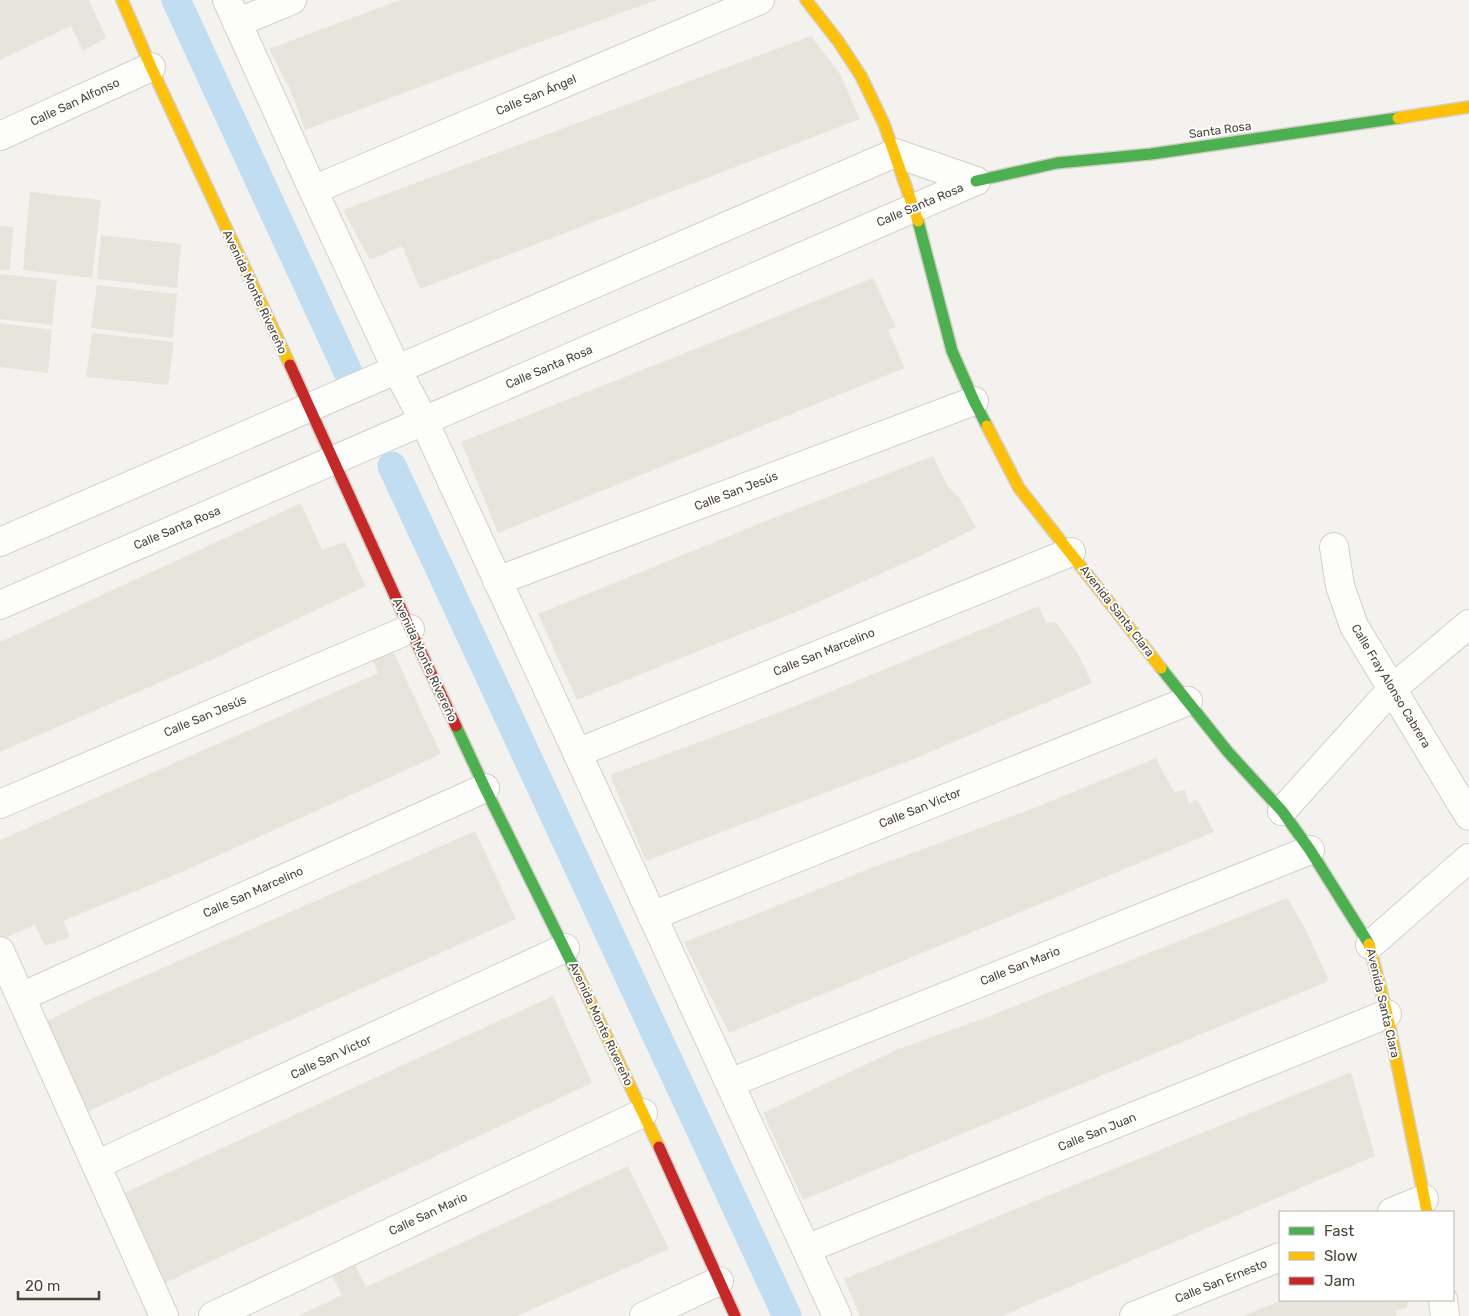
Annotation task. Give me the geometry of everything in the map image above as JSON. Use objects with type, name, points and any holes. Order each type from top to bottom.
[{"type":"street","name":"Avenida Monte Rivereño","points":[[122,0],[150,67],[334,460],[410,629],[485,788],[565,948],[736,1316]]},
{"type":"street","points":[[292,0],[232,12],[397,370],[424,421],[837,1316]]},
{"type":"street","name":"Calle San Ángel","points":[[313,190],[760,0]]},
{"type":"street","name":"Avenida Santa Clara","points":[[806,0],[861,76],[884,124],[914,208],[952,351],[974,401],[1019,488],[1228,752],[1282,811],[1310,850],[1370,945],[1387,1014],[1426,1206]]},
{"type":"street","name":"Calle San Alfonso","points":[[0,136],[150,67]]},
{"type":"street","name":"Santa Rosa","points":[[976,181],[1057,163],[1151,154],[1469,107]]},
{"type":"street","points":[[0,542],[895,153]]},
{"type":"street","name":"Calle Santa Rosa","points":[[895,153],[976,181]]},
{"type":"street","name":"Calle Santa Rosa","points":[[0,605],[976,181]]},
{"type":"street","name":"Calle San Jesús","points":[[497,581],[974,401]]},
{"type":"street","name":"Calle Fray Alonso Cabrera","points":[[1334,547],[1340,586],[1354,626],[1469,816]]},
{"type":"street","name":"Calle San Marcelino","points":[[577,753],[1071,552]]},
{"type":"street","points":[[1282,811],[1392,689],[1469,624]]},
{"type":"street","name":"Calle San Jesús","points":[[0,804],[410,629]]},
{"type":"street","name":"Calle San Victor","points":[[652,916],[1188,700]]},
{"type":"street","name":"Calle San Marcelino","points":[[20,997],[485,788]]},
{"type":"street","name":"Calle San Mario","points":[[730,1083],[1310,850]]},
{"type":"street","points":[[1370,945],[1469,858]]},
{"type":"street","name":"Calle San Victor","points":[[96,1166],[565,948]]},
{"type":"street","points":[[0,951],[164,1316]]},
{"type":"street","name":"Calle San Juan","points":[[806,1248],[1387,1014]]},
{"type":"street","name":"Calle San Mario","points":[[213,1316],[643,1113]]},
{"type":"street","points":[[1398,1211],[1426,1206]]},
{"type":"street","name":"Calle San Ernesto","points":[[1134,1316],[1279,1257]]},
{"type":"street","points":[[644,1316],[719,1281]]},
{"type":"street","points":[[1443,1301],[1445,1316]]},
{"type":"shaded area","points":[[0,0],[89,0],[106,38],[83,51],[71,26],[0,60]]},
{"type":"shaded area","points":[[400,0],[657,0],[305,130],[290,89],[269,49]]},
{"type":"shaded area","points":[[811,36],[840,74],[860,119],[420,289],[402,246],[370,260],[343,210]]},
{"type":"shaded area","points":[[30,192],[101,200],[92,278],[23,270]]},
{"type":"shaded area","points":[[0,226],[13,227],[10,270],[0,270]]},
{"type":"shaded area","points":[[101,235],[181,244],[177,288],[97,279]]},
{"type":"shaded area","points":[[0,274],[57,280],[52,325],[0,319]]},
{"type":"shaded area","points":[[873,278],[896,327],[888,330],[905,368],[498,533],[461,442]]},
{"type":"shaded area","points":[[97,285],[177,294],[173,338],[91,328]]},
{"type":"shaded area","points":[[0,323],[52,330],[48,373],[0,367]]},
{"type":"shaded area","points":[[92,333],[174,342],[168,385],[86,377]]},
{"type":"shaded area","points":[[933,456],[947,485],[960,499],[976,528],[801,610],[577,700],[538,614],[766,521]]},
{"type":"shaded area","points":[[301,503],[322,550],[345,542],[366,586],[218,657],[0,752],[0,642]]},
{"type":"shaded area","points":[[1039,606],[1046,623],[1056,622],[1078,654],[1092,683],[914,759],[646,861],[610,775],[788,709]]},
{"type":"shaded area","points":[[391,647],[441,754],[182,872],[63,921],[70,937],[45,946],[35,925],[0,940],[0,840],[378,673],[370,655]]},
{"type":"shaded area","points":[[1156,758],[1174,792],[1185,790],[1189,803],[1197,799],[1214,832],[729,1033],[684,942],[866,870],[1029,810]]},
{"type":"shaded area","points":[[475,831],[516,919],[71,1119],[29,1030],[89,1000]]},
{"type":"shaded area","points":[[1287,898],[1305,928],[1329,981],[803,1200],[763,1113],[896,1050],[982,1019]]},
{"type":"shaded area","points":[[553,996],[592,1083],[150,1290],[109,1200]]},
{"type":"shaded area","points":[[1351,1072],[1375,1156],[1002,1316],[860,1316],[844,1279]]},
{"type":"shaded area","points":[[628,1166],[669,1249],[517,1316],[298,1316],[342,1295],[331,1274],[355,1265],[366,1287]]},
{"type":"shaded area","points":[[1280,1301],[1408,1301],[1407,1308],[1395,1311],[1398,1316],[1242,1316]]},
{"type":"waterway","points":[[176,0],[349,374]]},
{"type":"waterway","points":[[392,466],[787,1316]]},
{"type":"traffic: fast","points":[[976,181],[1057,163],[1151,154],[1398,118]]},
{"type":"traffic: fast","points":[[918,221],[952,351],[987,426]]},
{"type":"traffic: fast","points":[[1161,668],[1228,752],[1282,811],[1310,850],[1369,944]]},
{"type":"traffic: fast","points":[[456,726],[577,974]]},
{"type":"traffic: slow","points":[[122,0],[151,67],[290,365]]},
{"type":"traffic: slow","points":[[806,0],[838,41],[861,76],[884,124],[918,221]]},
{"type":"traffic: slow","points":[[1398,118],[1469,107]]},
{"type":"traffic: slow","points":[[987,426],[1019,488],[1161,668]]},
{"type":"traffic: slow","points":[[1369,944],[1387,1014],[1427,1211]]},
{"type":"traffic: slow","points":[[577,974],[659,1147]]},
{"type":"traffic: jam","points":[[290,365],[456,726]]},
{"type":"traffic: jam","points":[[659,1147],[735,1316]]}]
